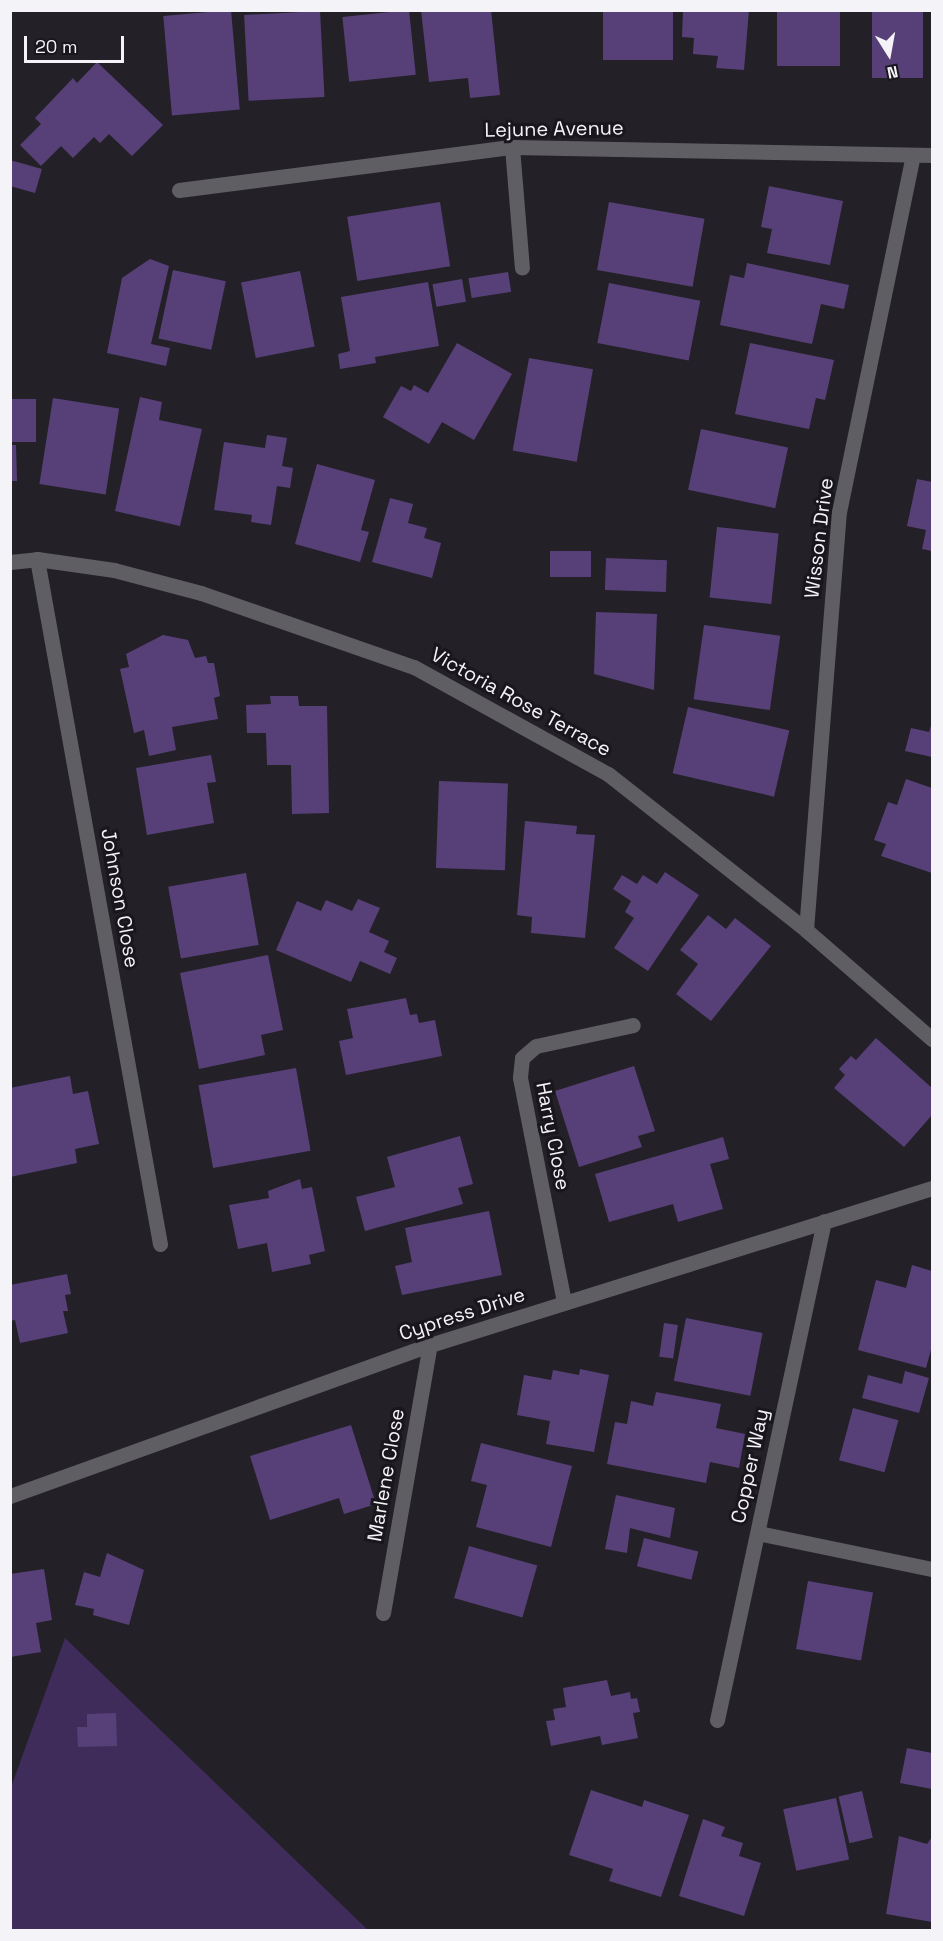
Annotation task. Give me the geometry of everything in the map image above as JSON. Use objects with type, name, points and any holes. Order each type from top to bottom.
[{"type":"street","name":"Lejune Avenue","points":[[179,190],[512,147],[933,155]]},
{"type":"street","points":[[512,147],[522,268]]},
{"type":"street","name":"Wisson Drive","points":[[806,930],[839,512],[913,156]]},
{"type":"street","name":"Victoria Rose Terrace","points":[[10,562],[38,559],[114,570],[201,593],[414,667],[608,774],[806,930],[933,1039]]},
{"type":"street","name":"Johnson Close","points":[[38,559],[160,1244]]},
{"type":"street","name":"Harry Close","points":[[564,1302],[519,1077],[522,1058],[536,1046],[633,1024]]},
{"type":"street","name":"Cypress Drive","points":[[10,1496],[430,1345],[933,1188]]},
{"type":"street","name":"Copper Way","points":[[717,1720],[824,1221]]},
{"type":"street","name":"Marlene Close","points":[[383,1613],[430,1345]]},
{"type":"street","points":[[758,1533],[933,1569]]},
{"type":"shaded area","points":[[65,1638],[368,1930],[11,1930],[10,1790]]},
{"type":"building","points":[[231,10],[240,110],[172,116],[163,16]]},
{"type":"building","points":[[409,10],[416,75],[349,82],[342,17]]},
{"type":"building","points":[[421,10],[491,10],[500,95],[470,98],[468,78],[429,82]]},
{"type":"building","points":[[603,10],[673,10],[673,60],[603,60]]},
{"type":"building","points":[[683,10],[749,10],[744,70],[716,68],[718,56],[693,54],[694,38],[682,37]]},
{"type":"building","points":[[777,10],[840,10],[840,66],[777,66]]},
{"type":"building","points":[[872,10],[923,10],[923,78],[872,78]]},
{"type":"building","points":[[320,11],[325,97],[249,101],[244,15]]},
{"type":"building","points":[[97,62],[163,125],[132,156],[109,134],[100,143],[94,137],[73,158],[61,146],[41,166],[20,145],[41,124],[35,118],[73,78],[77,83]]},
{"type":"building","points":[[10,160],[42,169],[35,193],[10,186]]},
{"type":"building","points":[[769,186],[843,201],[830,265],[767,253],[772,229],[761,227]]},
{"type":"building","points":[[440,202],[450,266],[357,281],[347,217]]},
{"type":"building","points":[[609,202],[705,219],[693,287],[597,270]]},
{"type":"building","points":[[150,259],[169,266],[151,344],[170,348],[166,366],[107,353],[122,278]]},
{"type":"building","points":[[747,263],[849,285],[844,309],[821,304],[812,344],[720,325],[730,275],[744,278]]},
{"type":"building","points":[[173,270],[226,281],[211,350],[158,338]]},
{"type":"building","points":[[300,271],[315,347],[256,358],[241,282]]},
{"type":"building","points":[[508,272],[511,292],[472,298],[468,278]]},
{"type":"building","points":[[462,279],[466,302],[436,307],[432,284]]},
{"type":"building","points":[[428,282],[439,346],[375,357],[376,363],[340,369],[338,354],[350,351],[341,297]]},
{"type":"building","points":[[609,283],[700,301],[689,361],[597,343]]},
{"type":"building","points":[[457,343],[512,374],[474,440],[442,422],[429,444],[383,417],[401,386],[411,391],[414,385],[428,393]]},
{"type":"building","points":[[750,343],[834,360],[825,400],[816,398],[809,429],[735,414]]},
{"type":"building","points":[[529,358],[593,369],[577,462],[513,451]]},
{"type":"building","points":[[140,397],[162,402],[159,420],[202,429],[180,526],[115,511]]},
{"type":"building","points":[[53,398],[119,408],[106,494],[39,484]]},
{"type":"building","points":[[10,399],[36,399],[36,442],[10,442]]},
{"type":"building","points":[[701,429],[788,448],[775,508],[688,490]]},
{"type":"building","points":[[267,435],[287,438],[282,466],[293,468],[290,488],[277,486],[271,525],[251,522],[252,515],[214,510],[224,442],[265,448]]},
{"type":"building","points":[[10,445],[16,445],[17,481],[10,481]]},
{"type":"building","points":[[317,464],[375,480],[361,530],[369,532],[360,562],[295,544]]},
{"type":"building","points":[[917,479],[932,482],[932,551],[922,549],[926,530],[907,526]]},
{"type":"building","points":[[390,498],[413,504],[408,523],[427,528],[424,538],[441,543],[432,578],[372,562]]},
{"type":"building","points":[[717,527],[779,533],[771,604],[710,598]]},
{"type":"building","points":[[550,551],[591,551],[591,577],[550,577]]},
{"type":"building","points":[[606,558],[667,560],[666,592],[605,590]]},
{"type":"building","points":[[596,612],[657,614],[654,690],[594,674]]},
{"type":"building","points":[[704,625],[780,636],[770,710],[694,699]]},
{"type":"building","points":[[163,635],[188,640],[195,658],[206,656],[208,663],[214,663],[220,696],[214,698],[218,719],[172,727],[176,750],[149,756],[144,730],[134,733],[120,669],[129,667],[126,654]]},
{"type":"building","points":[[270,696],[298,696],[299,706],[327,706],[329,813],[292,814],[291,765],[267,765],[266,733],[247,733],[246,705],[271,704]]},
{"type":"building","points":[[688,707],[789,730],[774,797],[673,773]]},
{"type":"building","points":[[932,722],[932,757],[905,751],[911,728],[929,732]]},
{"type":"building","points":[[211,755],[216,782],[207,783],[214,823],[147,835],[136,768]]},
{"type":"building","points":[[906,779],[932,788],[932,873],[881,856],[886,844],[874,840],[888,802],[897,805]]},
{"type":"building","points":[[439,781],[508,783],[505,870],[436,868]]},
{"type":"building","points":[[525,821],[577,826],[576,834],[595,835],[585,938],[531,933],[532,917],[517,915]]},
{"type":"building","points":[[665,872],[699,895],[648,971],[614,948],[634,918],[625,912],[631,901],[613,889],[622,875],[637,884],[643,875],[657,884]]},
{"type":"building","points":[[246,873],[259,945],[181,959],[168,887]]},
{"type":"building","points":[[358,899],[380,908],[369,932],[389,941],[384,952],[397,958],[390,974],[360,961],[351,982],[276,950],[297,901],[321,911],[326,900],[352,911]]},
{"type":"building","points":[[708,915],[726,929],[735,918],[771,946],[711,1021],[676,994],[698,964],[680,950]]},
{"type":"building","points":[[268,955],[283,1030],[261,1035],[265,1055],[199,1069],[180,973]]},
{"type":"building","points":[[406,998],[410,1015],[417,1014],[419,1023],[435,1020],[442,1056],[346,1075],[339,1041],[353,1038],[347,1009]]},
{"type":"building","points":[[876,1038],[932,1088],[932,1115],[904,1147],[834,1088],[845,1075],[839,1069],[851,1056],[856,1060]]},
{"type":"building","points":[[634,1066],[655,1131],[638,1136],[642,1147],[579,1167],[555,1091]]},
{"type":"building","points":[[296,1068],[311,1151],[213,1168],[199,1085]]},
{"type":"building","points":[[70,1076],[73,1094],[88,1091],[99,1144],[75,1149],[77,1163],[10,1177],[10,1088]]},
{"type":"building","points":[[460,1136],[473,1184],[458,1188],[463,1204],[365,1231],[356,1197],[395,1187],[387,1157]]},
{"type":"building","points":[[723,1137],[729,1159],[710,1164],[723,1209],[678,1222],[673,1204],[609,1222],[595,1174]]},
{"type":"building","points":[[300,1179],[302,1189],[312,1187],[325,1251],[309,1255],[311,1264],[272,1272],[267,1243],[238,1249],[229,1205],[269,1198],[268,1191]]},
{"type":"building","points":[[489,1211],[502,1275],[402,1295],[395,1266],[412,1262],[405,1228]]},
{"type":"building","points":[[912,1265],[932,1271],[932,1346],[926,1368],[858,1350],[876,1280],[906,1288]]},
{"type":"building","points":[[67,1274],[71,1294],[65,1295],[68,1311],[63,1311],[68,1333],[20,1343],[15,1320],[10,1321],[10,1285]]},
{"type":"building","points":[[686,1318],[763,1333],[750,1396],[674,1381]]},
{"type":"building","points":[[664,1323],[678,1325],[673,1359],[659,1357]]},
{"type":"building","points":[[580,1369],[609,1375],[594,1452],[546,1444],[550,1421],[517,1415],[524,1375],[551,1380],[553,1370],[579,1375]]},
{"type":"building","points":[[905,1371],[929,1378],[919,1413],[862,1398],[868,1375],[902,1384]]},
{"type":"building","points":[[656,1392],[721,1404],[716,1428],[745,1434],[739,1468],[710,1462],[706,1483],[607,1464],[615,1422],[627,1424],[631,1401],[653,1406]]},
{"type":"building","points":[[853,1408],[898,1420],[884,1472],[839,1460]]},
{"type":"building","points":[[351,1425],[376,1504],[344,1514],[339,1498],[270,1520],[250,1456]]},
{"type":"building","points":[[481,1443],[572,1466],[551,1547],[476,1527],[487,1485],[471,1481]]},
{"type":"building","points":[[616,1495],[675,1508],[670,1538],[630,1528],[627,1553],[605,1549]]},
{"type":"building","points":[[644,1538],[698,1552],[691,1580],[637,1566]]},
{"type":"building","points":[[469,1546],[537,1566],[522,1617],[454,1598]]},
{"type":"building","points":[[107,1553],[144,1570],[129,1625],[93,1615],[94,1609],[75,1605],[84,1572],[100,1577]]},
{"type":"building","points":[[44,1569],[52,1620],[36,1623],[41,1652],[10,1657],[10,1574]]},
{"type":"building","points":[[808,1581],[873,1592],[861,1660],[796,1649]]},
{"type":"building","points":[[607,1680],[611,1696],[630,1692],[631,1699],[637,1698],[640,1712],[633,1713],[638,1738],[602,1745],[600,1736],[551,1746],[546,1721],[555,1720],[553,1709],[566,1707],[563,1688]]},
{"type":"building","points":[[116,1713],[117,1746],[78,1747],[77,1727],[87,1727],[87,1714]]},
{"type":"building","points":[[907,1748],[932,1753],[932,1789],[900,1783]]},
{"type":"building","points":[[591,1790],[642,1807],[644,1800],[689,1815],[661,1897],[609,1881],[613,1869],[569,1855]]},
{"type":"building","points":[[862,1791],[873,1838],[849,1843],[839,1796]]},
{"type":"building","points":[[836,1798],[849,1860],[796,1871],[783,1809]]},
{"type":"building","points":[[703,1819],[725,1827],[721,1836],[743,1843],[739,1856],[761,1863],[744,1916],[679,1896]]},
{"type":"building","points":[[899,1836],[927,1844],[932,1837],[932,1922],[886,1914]]}]
